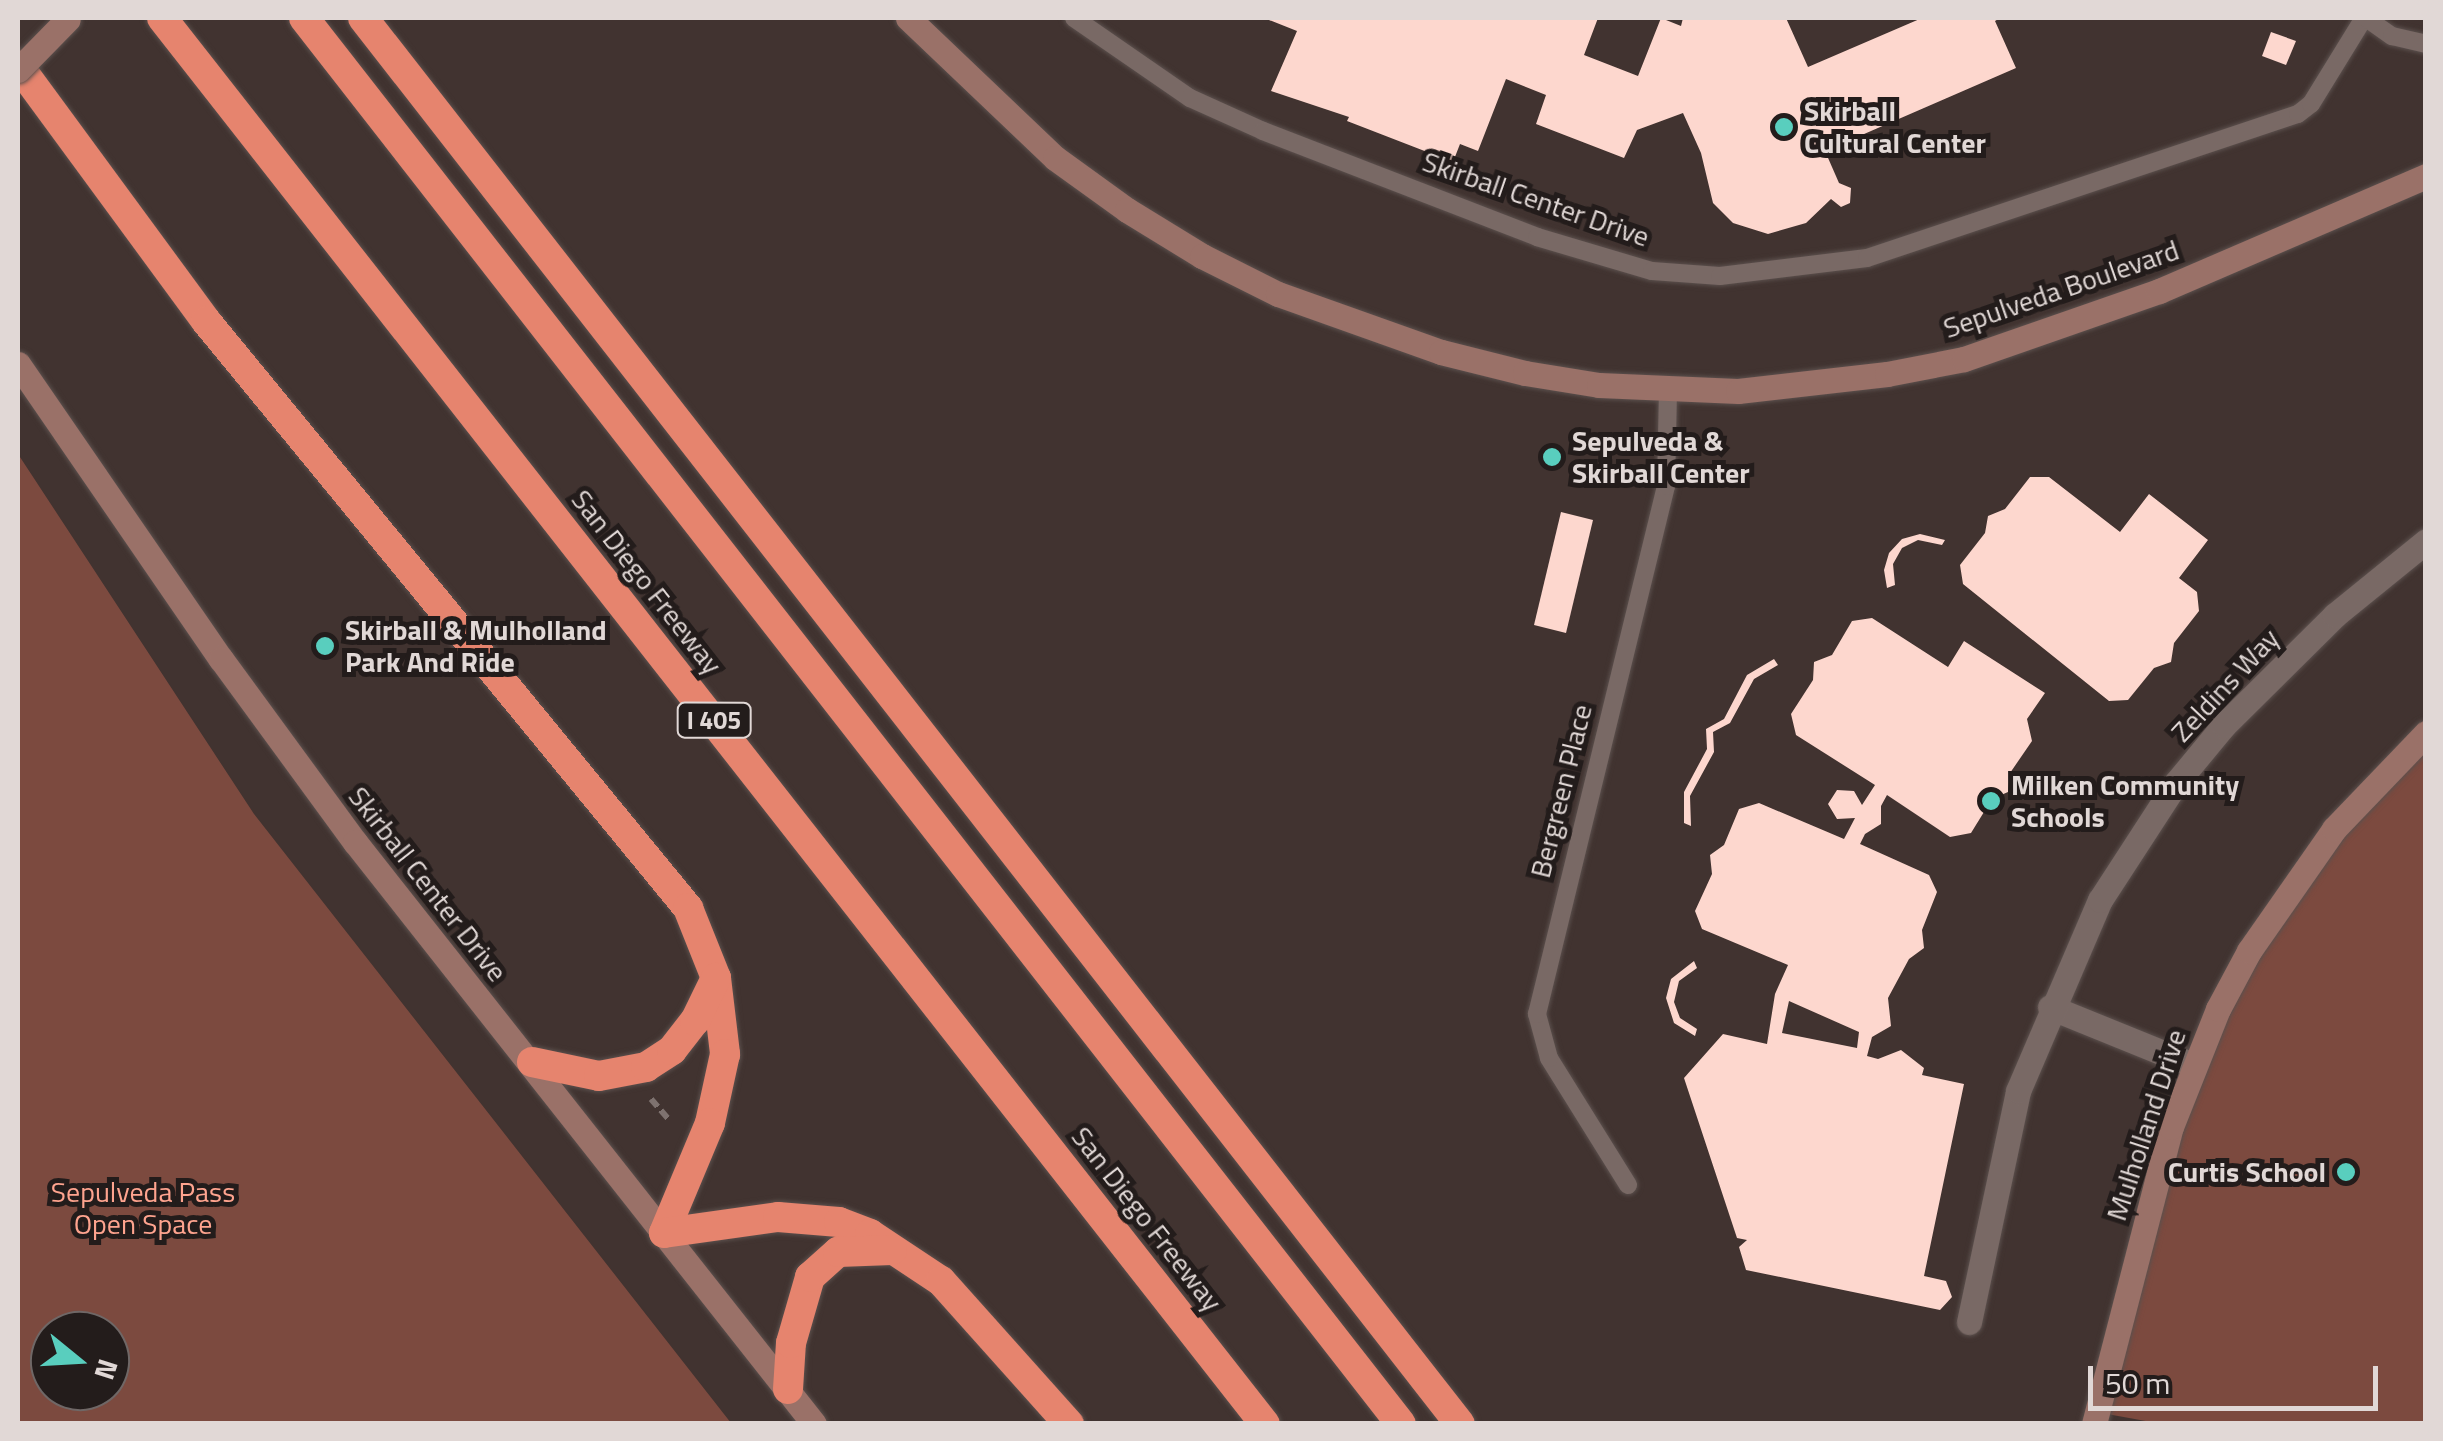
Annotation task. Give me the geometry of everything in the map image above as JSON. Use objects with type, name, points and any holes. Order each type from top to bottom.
[{"type":"highway","name":"San Diego Freeway","points":[[162,18],[1265,1424]]},
{"type":"highway","points":[[304,18],[1401,1424]]},
{"type":"highway","points":[[363,18],[1460,1424]]},
{"type":"highway","points":[[18,67],[206,320],[528,718],[664,875],[696,924],[716,978],[725,1054],[720,1088],[664,1232],[744,1220],[806,1218],[839,1222],[930,1272],[983,1323],[1069,1424]]},
{"type":"highway","points":[[532,1062],[598,1076],[646,1067],[672,1050],[716,978]]},
{"type":"highway","points":[[788,1389],[797,1316],[810,1276],[821,1262],[838,1252],[895,1250]]},
{"type":"main road","points":[[18,67],[70,18]]},
{"type":"main road","name":"Sepulveda Boulevard","points":[[908,18],[1055,158],[1127,210],[1202,256],[1278,294],[1425,347],[1525,373],[1668,390],[1738,391],[1794,386],[1964,358],[2159,290],[2426,176]]},
{"type":"main road","name":"Skirball Center Drive","points":[[18,364],[221,660],[355,842],[814,1424]]},
{"type":"main road","name":"Mulholland Drive","points":[[2094,1424],[2152,1189],[2193,1065],[2249,950],[2290,888],[2334,829],[2426,733]]},
{"type":"street","name":"Zeldins Way","points":[[1970,1322],[2018,1090],[2050,1007],[2100,900],[2176,783],[2279,667],[2426,542]]},
{"type":"street","points":[[2050,1007],[2193,1065]]},
{"type":"lane","name":"Skirball Center Drive","points":[[1074,18],[1190,98],[1263,131],[1537,237],[1652,270],[1720,276],[1868,258],[2298,114],[2311,104],[2366,18]]},
{"type":"lane","points":[[2366,18],[2392,36],[2426,44]]},
{"type":"lane","name":"Bergreen Place","points":[[1628,1185],[1549,1058],[1537,1014],[1666,486],[1668,390]]},
{"type":"path","points":[[651,1099],[670,1121]]},
{"type":"green space","name":"Sepulveda Pass Open Space","points":[[18,454],[254,814],[731,1423],[18,1423]]},
{"type":"green space","points":[[2425,733],[2425,1423],[2162,1424],[2096,1412],[2152,1189],[2249,951]]},
{"type":"building","name":"Skirball Cultural Center","points":[[1264,18],[1598,18],[1584,55],[1638,76],[1661,18],[1681,26],[1683,18],[1786,18],[1808,67],[1922,18],[2000,18],[1995,21],[2016,68],[1825,151],[1839,183],[1851,188],[1850,203],[1841,207],[1831,199],[1806,223],[1768,234],[1733,223],[1713,203],[1701,153],[1683,113],[1637,130],[1624,158],[1536,124],[1546,95],[1506,79],[1478,151],[1460,144],[1453,162],[1347,121],[1349,117],[1271,91],[1297,31]]},
{"type":"building","points":[[2271,32],[2296,41],[2286,65],[2262,56]]},
{"type":"building","points":[[2030,477],[2049,477],[2120,532],[2149,494],[2208,540],[2179,578],[2197,592],[2199,611],[2174,643],[2171,662],[2154,668],[2128,700],[2109,701],[1963,584],[1960,565],[1985,533],[1988,516],[2005,509]]},
{"type":"building","points":[[1561,512],[1593,520],[1566,633],[1534,625]]},
{"type":"building","points":[[1920,534],[1945,540],[1942,545],[1918,540],[1902,548],[1893,564],[1895,585],[1887,588],[1884,570],[1889,553],[1902,539]]},
{"type":"building","points":[[1872,618],[1948,667],[1964,641],[2045,693],[2027,719],[2032,741],[2010,773],[2008,792],[1992,799],[1971,833],[1950,837],[1887,795],[1881,806],[1881,824],[1865,834],[1860,844],[1929,875],[1937,892],[1922,930],[1924,948],[1909,959],[1888,998],[1891,1026],[1872,1037],[1867,1056],[1878,1059],[1901,1050],[1924,1068],[1922,1075],[1964,1084],[1924,1276],[1946,1281],[1952,1297],[1940,1310],[1746,1270],[1739,1247],[1747,1240],[1737,1238],[1684,1078],[1723,1034],[1767,1044],[1775,994],[1788,965],[1702,929],[1695,911],[1712,874],[1710,855],[1724,845],[1739,809],[1759,803],[1844,839],[1855,818],[1837,819],[1828,804],[1837,790],[1854,791],[1862,805],[1875,785],[1796,735],[1791,714],[1813,680],[1814,662],[1832,655],[1852,621]],"holes":[[[1789,1001],[1859,1032],[1857,1048],[1782,1033]]]},
{"type":"building","points":[[1774,659],[1778,665],[1754,679],[1730,723],[1713,732],[1714,752],[1690,796],[1691,826],[1684,823],[1684,792],[1707,749],[1706,729],[1724,719],[1747,675]]},
{"type":"building","points":[[1694,961],[1697,968],[1679,981],[1674,1002],[1680,1018],[1697,1029],[1695,1036],[1674,1023],[1666,998],[1671,979]]},
{"type":"place","name":"Skirball Cultural Center","points":[[1784,127]]},
{"type":"place","name":"Sepulveda & Skirball Center","points":[[1552,457]]},
{"type":"place","name":"Skirball & Mulholland Park And Ride","points":[[325,646]]},
{"type":"place","name":"Milken Community Schools","points":[[1991,801]]},
{"type":"place","name":"Curtis School","points":[[2346,1172]]}]
